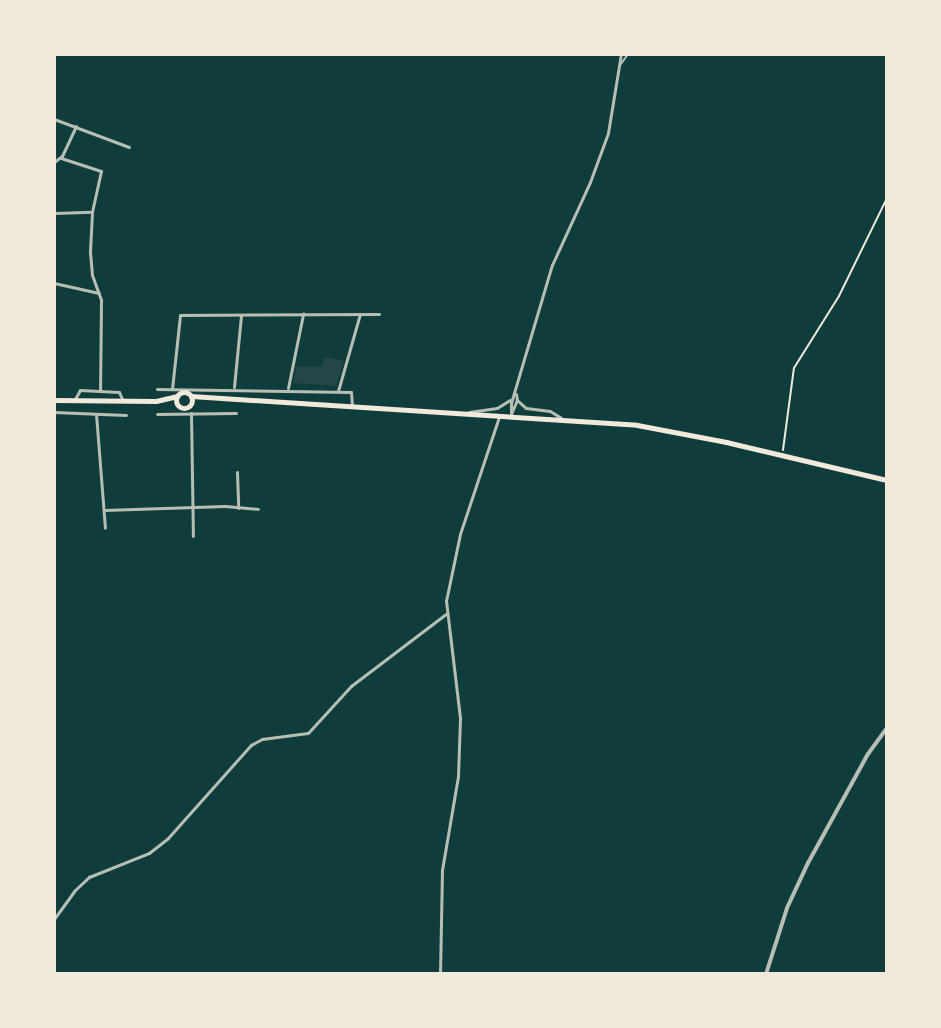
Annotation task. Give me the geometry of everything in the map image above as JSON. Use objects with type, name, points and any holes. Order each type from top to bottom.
[{"type":"main road","points":[[54,400],[156,401],[184,391],[191,396],[211,399],[561,418],[679,432],[887,480]]},
{"type":"main road","points":[[177,396],[184,408]]},
{"type":"main road","points":[[184,408],[191,396]]},
{"type":"main road","points":[[156,401],[184,408],[211,399]]},
{"type":"street","points":[[511,414],[552,265],[598,163],[608,133],[621,54]]},
{"type":"street","points":[[54,119],[129,147]]},
{"type":"street","points":[[54,162],[61,158],[76,126]]},
{"type":"street","points":[[61,158],[100,170],[92,212],[91,267],[99,293],[100,391]]},
{"type":"street","points":[[54,213],[92,212]]},
{"type":"street","points":[[54,283],[99,293]]},
{"type":"street","points":[[288,388],[303,314]]},
{"type":"street","points":[[338,391],[360,314]]},
{"type":"street","points":[[172,389],[180,315],[379,314]]},
{"type":"street","points":[[234,388],[241,315]]},
{"type":"street","points":[[157,389],[288,388],[338,391],[352,393],[352,405]]},
{"type":"street","points":[[321,403],[322,390]]},
{"type":"street","points":[[80,413],[78,391],[120,392],[123,401]]},
{"type":"street","points":[[468,412],[497,408],[515,399]]},
{"type":"street","points":[[515,399],[526,408],[550,411],[561,418]]},
{"type":"street","points":[[102,401],[99,414],[105,528]]},
{"type":"street","points":[[157,414],[184,408],[191,413],[236,413]]},
{"type":"street","points":[[54,412],[126,415]]},
{"type":"street","points":[[191,413],[193,536]]},
{"type":"street","points":[[440,974],[442,870],[456,791],[460,718],[446,601],[455,552],[501,414]]},
{"type":"street","points":[[237,472],[238,508]]},
{"type":"street","points":[[104,510],[192,507],[258,509]]},
{"type":"street","points":[[54,919],[89,877],[149,853],[168,838],[251,745],[262,739],[308,733],[351,686],[448,614]]},
{"type":"street","points":[[766,974],[787,908],[808,863],[868,754],[887,728]]},
{"type":"lane","points":[[620,65],[628,54]]},
{"type":"path","points":[[783,455],[794,368],[846,282],[887,198]]},
{"type":"shaded area","points":[[324,357],[344,361],[336,386],[293,383],[296,366],[322,367]]}]
